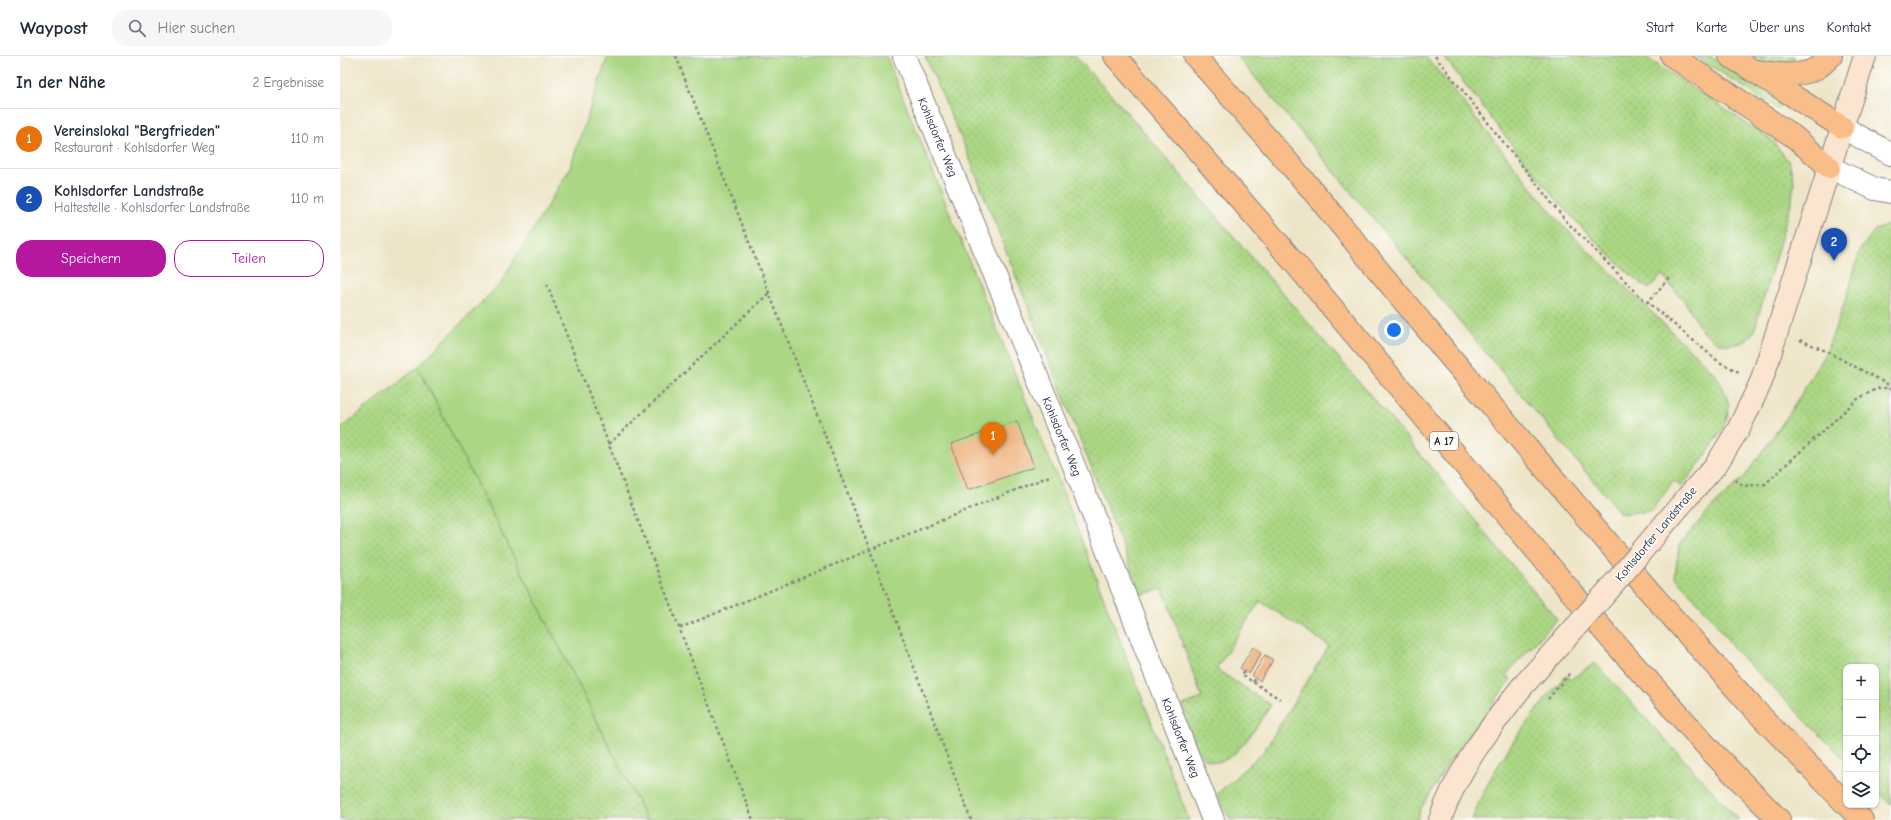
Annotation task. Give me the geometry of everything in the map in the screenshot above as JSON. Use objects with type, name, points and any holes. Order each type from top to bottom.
[{"type":"highway","name":"A 17","points":[[1115,56],[1266,229],[1610,638],[1712,752],[1779,820]]},
{"type":"highway","points":[[1195,56],[1307,184],[1446,352],[1650,592],[1753,708],[1843,800]]},
{"type":"highway","points":[[1672,56],[1793,136],[1829,167]]},
{"type":"highway","points":[[1730,56],[1842,127]]},
{"type":"highway","points":[[1751,70],[1783,75],[1808,71],[1816,68],[1832,56]]},
{"type":"highway","points":[[1851,808],[1862,820]]},
{"type":"street","name":"Kohlsdorfer Weg","points":[[904,56],[1074,466],[1213,820]]},
{"type":"street","name":"Kohlsdorfer Landstraße","points":[[1440,820],[1461,773],[1489,729],[1521,688],[1607,592],[1716,465],[1738,428],[1761,382],[1865,56]]},
{"type":"street","points":[[1842,127],[1891,154]]},
{"type":"street","points":[[1829,167],[1875,189],[1891,192]]},
{"type":"path","points":[[676,56],[870,550],[971,820]]},
{"type":"path","points":[[1435,56],[1566,221],[1647,303],[1719,362],[1761,382]]},
{"type":"path","points":[[1647,303],[1669,278]]},
{"type":"path","points":[[547,284],[753,820]]},
{"type":"path","points":[[609,444],[769,293]]},
{"type":"path","points":[[1777,331],[1826,351],[1891,387]]},
{"type":"path","points":[[1716,465],[1744,486],[1765,484],[1859,398],[1879,388],[1891,387]]},
{"type":"path","points":[[680,628],[1074,466]]},
{"type":"path","points":[[1548,698],[1573,670]]},
{"type":"path","points":[[1244,671],[1242,675],[1280,699]]},
{"type":"path","points":[[1254,682],[1256,678]]},
{"type":"green space","points":[[608,56],[886,56],[1063,492],[1189,820],[647,820],[418,367],[500,284],[569,170]]},
{"type":"green space","points":[[925,56],[1075,56],[1117,101],[1385,412],[1557,619],[1506,675],[1511,679],[1448,764],[1420,810],[1417,820],[1230,820],[1217,794],[1263,752],[1329,646],[1260,601],[1216,669],[1271,705],[1255,729],[1234,754],[1219,762],[1204,759],[1194,745],[1183,705],[1202,698],[1163,589],[1141,594],[967,152]]},
{"type":"green space","points":[[1237,56],[1426,56],[1560,223],[1716,375],[1728,403],[1729,408],[1726,421],[1708,452],[1681,487],[1674,481],[1651,511],[1621,514]]},
{"type":"green space","points":[[1443,56],[1644,56],[1772,140],[1789,162],[1794,181],[1792,200],[1754,331],[1746,341],[1727,345],[1717,342],[1702,331],[1687,305],[1662,275],[1649,289],[1622,267],[1597,243],[1556,199],[1517,152]]},
{"type":"green space","points":[[1695,56],[1710,56],[1783,102],[1778,109]]},
{"type":"green space","points":[[1751,56],[1794,56],[1794,62],[1773,64]]},
{"type":"green space","points":[[1891,224],[1891,804],[1879,793],[1879,664],[1843,664],[1843,758],[1736,651],[1711,617],[1675,577],[1679,545],[1708,511],[1745,476],[1791,411],[1827,350],[1848,293],[1860,250],[1875,230]]},
{"type":"green space","points":[[418,367],[647,820],[340,820],[340,429]]},
{"type":"green space","points":[[1595,663],[1739,820],[1472,820],[1479,801],[1500,763],[1512,743],[1539,707],[1566,675],[1571,679]]},
{"type":"building","points":[[1017,421],[1034,467],[968,490],[951,444]]},
{"type":"building","points":[[1253,647],[1261,653],[1249,674],[1240,668]]},
{"type":"building","points":[[1265,655],[1273,660],[1260,681],[1252,676]]},
{"type":"place","name":"Kohlsdorfer Landstraße","points":[[1834,261]]},
{"type":"place","name":"Vereinslokal \"Bergfrieden\"","points":[[993,455]]}]
